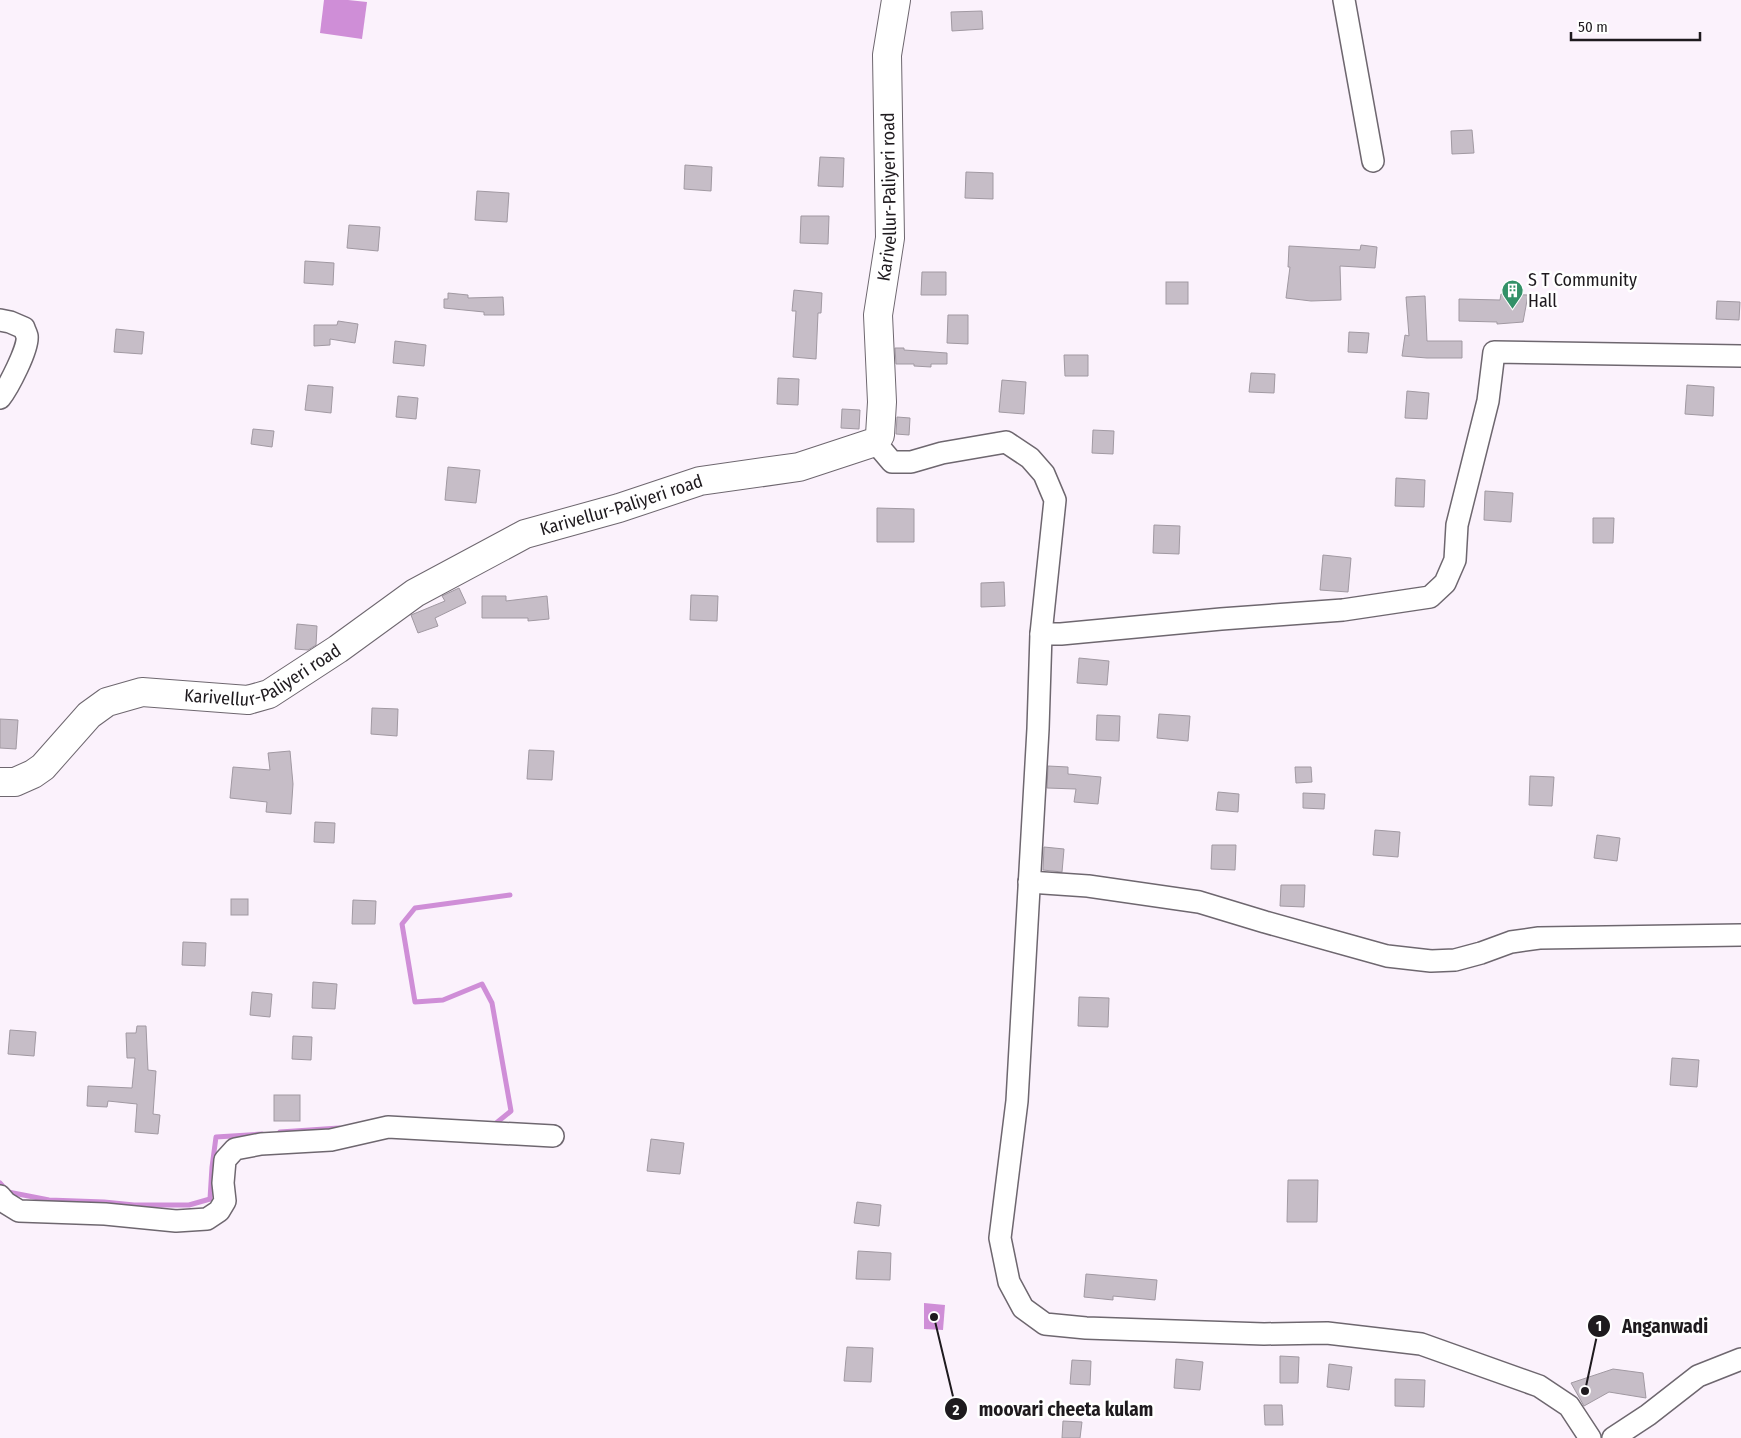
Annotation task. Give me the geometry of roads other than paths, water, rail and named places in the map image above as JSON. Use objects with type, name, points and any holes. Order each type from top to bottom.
[{"type":"main road","name":"Karivellur-Paliyeri road","points":[[0,782],[15,782],[43,767],[89,715],[107,702],[142,692],[248,700],[269,694],[331,654],[415,593],[525,534],[619,508],[700,481],[799,467],[875,442],[880,435],[882,402],[878,315],[890,238],[887,55],[896,0]]},
{"type":"street","points":[[1344,0],[1373,160]]},
{"type":"street","points":[[0,320],[24,328],[27,337],[26,345],[16,369],[0,398]]},
{"type":"street","points":[[1041,634],[1061,634],[1343,610],[1430,597],[1445,583],[1455,560],[1457,525],[1488,401],[1494,352],[1741,356]]},
{"type":"street","points":[[875,442],[892,462],[911,462],[942,453],[1006,442],[1030,458],[1044,474],[1054,500],[1041,634],[1017,1101],[1000,1238],[1009,1282],[1023,1308],[1045,1324],[1086,1328],[1264,1334],[1327,1333],[1421,1344],[1539,1386],[1569,1406],[1590,1438]]},
{"type":"street","points":[[1029,882],[1088,886],[1199,902],[1387,956],[1431,962],[1455,960],[1511,942],[1539,938],[1741,934]]},
{"type":"street","points":[[0,1196],[6,1203],[19,1211],[104,1214],[176,1221],[207,1219],[219,1211],[225,1201],[222,1183],[224,1160],[235,1150],[261,1144],[331,1140],[388,1127],[553,1136]]},
{"type":"street","points":[[1614,1438],[1648,1415],[1698,1376],[1741,1359]]},
{"type":"waterway","points":[[492,1124],[495,1124],[511,1111],[492,1003],[482,984],[443,1000],[415,1002],[402,924],[415,908],[510,895]]},
{"type":"waterway","points":[[280,1132],[339,1128]]},
{"type":"waterway","points":[[0,1183],[8,1192],[49,1200],[134,1205],[189,1205],[210,1199],[216,1137],[262,1134]]},
{"type":"place","name":"S T Community Hall","points":[[1512,309]]},
{"type":"place","name":"moovari cheeta kulam","points":[[934,1317]]},
{"type":"place","name":"Anganwadi","points":[[1585,1391]]}]
